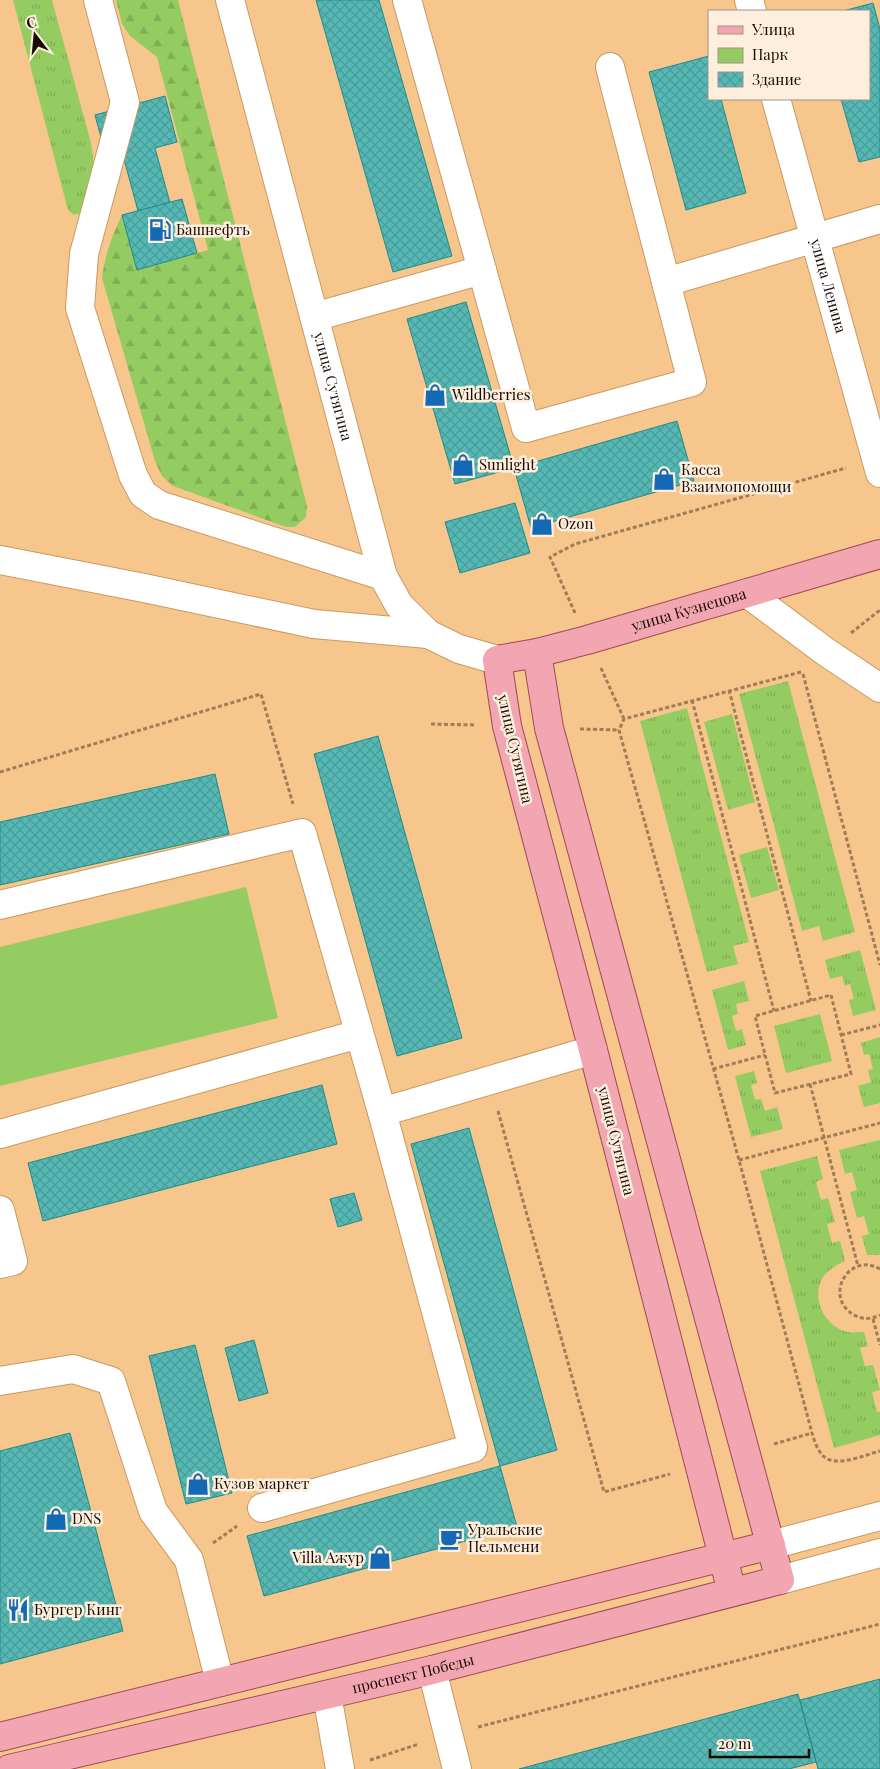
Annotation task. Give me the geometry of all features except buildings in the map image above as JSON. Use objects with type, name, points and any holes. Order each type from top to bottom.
[{"type":"main road","name":"улица Кузнецова","points":[[497,660],[536,653],[880,554]]},
{"type":"main road","points":[[536,653],[549,728],[780,1580]]},
{"type":"main road","name":"улица Сутягина","points":[[497,660],[508,726],[732,1592]]},
{"type":"main road","points":[[0,1736],[771,1545]]},
{"type":"main road","name":"проспект Победы","points":[[9,1769],[432,1670],[780,1580]]},
{"type":"street","points":[[98,0],[125,102],[84,254],[80,308],[132,475],[143,494],[159,505],[383,576]]},
{"type":"street","name":"улица Сутягина","points":[[230,0],[383,576],[399,605],[428,634],[459,649],[497,660]]},
{"type":"street","points":[[407,0],[526,428],[692,382],[610,67]]},
{"type":"street","name":"улица Ленина","points":[[776,100],[878,466]]},
{"type":"street","points":[[666,282],[880,219]]},
{"type":"street","points":[[314,317],[482,270]]},
{"type":"street","points":[[0,560],[314,624],[428,634]]},
{"type":"street","points":[[746,593],[826,652],[880,688]]},
{"type":"street","points":[[0,905],[302,834],[382,1112],[473,1448],[262,1508]]},
{"type":"street","points":[[0,1134],[359,1034]]},
{"type":"street","points":[[382,1112],[593,1050]]},
{"type":"street","points":[[0,1210],[13,1261],[0,1264]]},
{"type":"street","points":[[0,1381],[73,1369],[111,1381],[153,1512],[190,1560],[220,1682]]},
{"type":"street","points":[[771,1545],[880,1516]]},
{"type":"street","points":[[780,1580],[880,1553]]},
{"type":"street","points":[[432,1670],[457,1769]]},
{"type":"street","points":[[327,1695],[340,1769]]},
{"type":"path","points":[[575,544],[878,466]]},
{"type":"path","points":[[880,965],[802,671],[624,719],[620,730],[739,1160],[812,1433],[820,1454],[832,1461],[843,1461],[880,1451]]},
{"type":"path","points":[[730,690],[811,1001]]},
{"type":"path","points":[[0,772],[261,694],[302,834]]},
{"type":"path","points":[[692,700],[774,1011]]},
{"type":"path","points":[[831,995],[851,1074],[775,1093],[755,1016],[774,1011],[831,995]]},
{"type":"path","points":[[841,1035],[880,1025]]},
{"type":"path","points":[[713,1069],[765,1055]]},
{"type":"path","points":[[490,1081],[604,1492],[700,1466]]},
{"type":"path","points":[[810,1084],[858,1266]]},
{"type":"path","points":[[739,1160],[880,1123]]},
{"type":"path","points":[[880,1269],[874,1265],[858,1266],[846,1273],[840,1285],[840,1300],[847,1311],[859,1318],[873,1319],[880,1315]]},
{"type":"path","points":[[873,1319],[880,1345]]},
{"type":"path","points":[[745,1452],[812,1433]]},
{"type":"path","points":[[190,1560],[262,1508]]},
{"type":"path","points":[[368,1760],[448,1735],[880,1624]]},
{"type":"green space","points":[[13,0],[52,0],[91,143],[96,180],[85,212],[74,215],[68,210]]},
{"type":"green space","points":[[116,0],[178,0],[307,506],[306,517],[295,527],[286,527],[173,486],[162,476],[155,461],[102,278],[107,253],[122,215],[138,270],[208,250],[157,57],[130,36],[122,24]]},
{"type":"green space","points":[[788,681],[855,932],[823,941],[819,926],[802,931],[739,694]]},
{"type":"green space","points":[[687,708],[749,942],[733,946],[738,964],[707,972],[640,721]]},
{"type":"green space","points":[[732,714],[755,802],[728,810],[704,722]]},
{"type":"green space","points":[[767,847],[779,890],[751,898],[739,855]]},
{"type":"green space","points":[[246,887],[278,1018],[0,1086],[0,947]]},
{"type":"green space","points":[[860,950],[876,1010],[853,1016],[849,1000],[854,999],[850,984],[845,986],[842,976],[830,979],[825,960]]},
{"type":"green space","points":[[744,981],[749,1001],[736,1004],[738,1014],[732,1016],[736,1031],[742,1029],[746,1045],[728,1050],[712,990]]},
{"type":"green space","points":[[820,1014],[832,1061],[786,1073],[774,1026]]},
{"type":"green space","points":[[880,1037],[880,1103],[864,1107],[858,1086],[871,1082],[868,1070],[873,1069],[869,1054],[864,1055],[861,1043]]},
{"type":"green space","points":[[754,1071],[757,1083],[751,1085],[755,1100],[761,1099],[765,1111],[777,1107],[783,1129],[751,1137],[735,1076]]},
{"type":"green space","points":[[880,1140],[880,1255],[867,1255],[862,1236],[869,1234],[864,1216],[857,1218],[850,1192],[857,1190],[852,1172],[845,1174],[839,1150]]},
{"type":"green space","points":[[817,1156],[823,1179],[816,1182],[821,1200],[828,1198],[835,1222],[827,1224],[832,1243],[840,1241],[845,1261],[830,1269],[823,1277],[819,1285],[819,1302],[827,1318],[840,1329],[850,1332],[864,1332],[868,1346],[860,1348],[865,1366],[873,1365],[880,1390],[872,1392],[877,1412],[880,1412],[880,1435],[834,1448],[760,1171]]},
{"type":"place","name":"Башнефть","points":[[160,230]]},
{"type":"place","name":"Wildberries","points":[[435,395]]},
{"type":"place","name":"Sunlight","points":[[463,465]]},
{"type":"place","name":"Касса Взаимопомощи","points":[[664,479]]},
{"type":"place","name":"Ozon","points":[[542,524]]},
{"type":"place","name":"Кузов маркет","points":[[198,1484]]},
{"type":"place","name":"DNS","points":[[56,1519]]},
{"type":"place","name":"Уральские Пельмени","points":[[451,1539]]},
{"type":"place","name":"Villa Ажур","points":[[380,1558]]},
{"type":"place","name":"Бургер Кинг","points":[[18,1610]]}]
